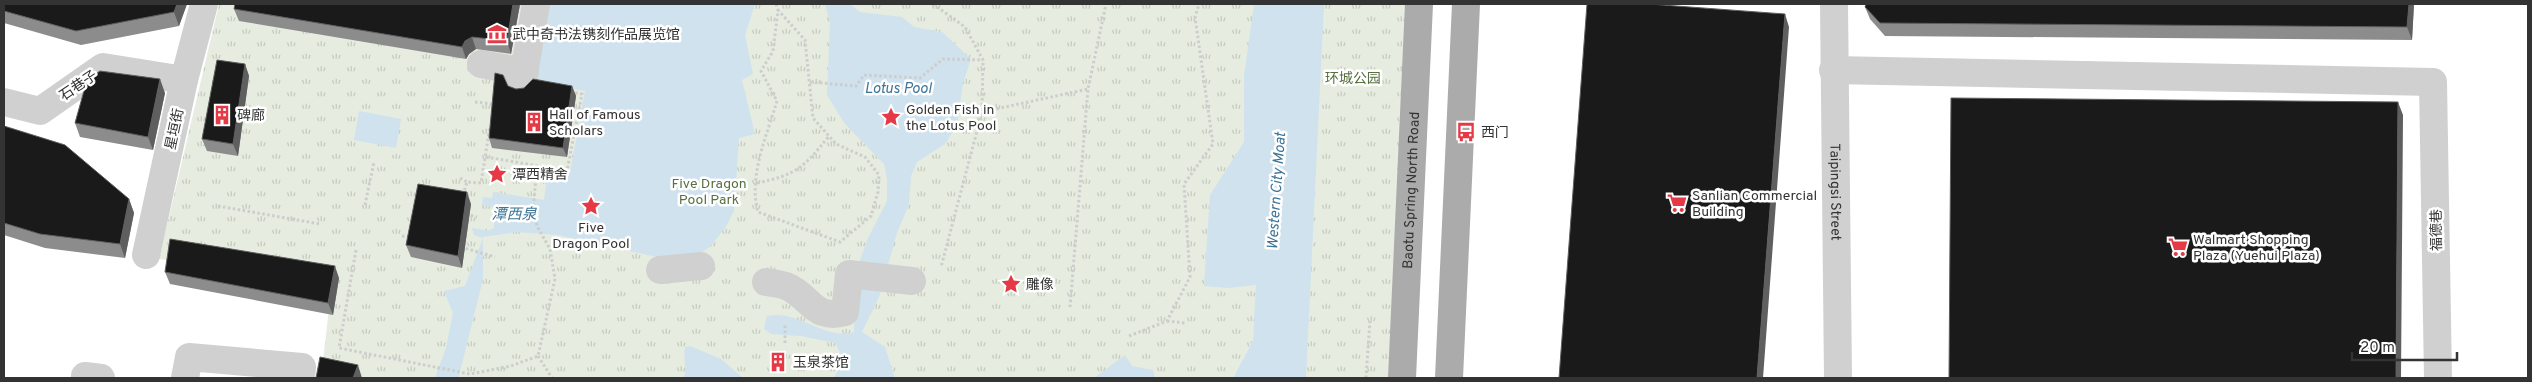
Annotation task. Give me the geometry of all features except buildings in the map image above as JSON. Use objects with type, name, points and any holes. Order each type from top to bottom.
[{"type":"main road","name":"Baotu Spring North Road","points":[[1402,378],[1420,4]]},
{"type":"main road","points":[[1449,378],[1466,4]]},
{"type":"street","name":"星垣街","points":[[146,255],[184,80],[204,4]]},
{"type":"street","points":[[481,64],[523,78],[536,4]]},
{"type":"street","name":"Taipingsi Street","points":[[1834,4],[1833,70],[1838,378]]},
{"type":"street","name":"石巷子","points":[[4,102],[40,111],[103,67],[184,80]]},
{"type":"street","name":"福德巷","points":[[1833,70],[2433,82],[2438,378]]},
{"type":"street","points":[[660,270],[701,266]]},
{"type":"street","points":[[766,282],[787,286],[823,314],[834,315],[845,312],[849,274],[901,280]]},
{"type":"street","points":[[185,378],[189,358],[302,367],[301,378]]},
{"type":"street","points":[[85,378],[85,376],[101,378]]},
{"type":"path","points":[[776,4],[778,10],[805,40],[813,118],[836,144],[865,157],[879,175],[878,192],[872,216],[840,242],[758,212],[755,202],[759,160],[777,102],[761,71],[773,51],[778,10]]},
{"type":"path","points":[[933,4],[965,27],[983,60],[982,112],[939,277]]},
{"type":"path","points":[[1070,307],[1088,89],[1106,4]]},
{"type":"path","points":[[1166,321],[1190,277],[1184,184],[1213,144],[1195,17],[1199,4]]},
{"type":"path","points":[[810,82],[856,86],[864,75],[920,78],[943,59],[983,60]]},
{"type":"path","points":[[486,157],[567,171],[582,94],[523,78],[497,80],[492,113]]},
{"type":"path","points":[[982,112],[1088,89]]},
{"type":"path","points":[[475,102],[494,104]]},
{"type":"path","points":[[460,178],[467,182],[481,183],[491,122]]},
{"type":"path","points":[[757,184],[785,178],[810,161],[829,136]]},
{"type":"path","points":[[365,205],[374,162]]},
{"type":"path","points":[[537,166],[533,211],[542,236],[550,249],[555,279],[538,356],[552,378]]},
{"type":"path","points":[[461,203],[467,182]]},
{"type":"path","points":[[218,206],[320,224]]},
{"type":"path","points":[[458,211],[476,217]]},
{"type":"path","points":[[402,236],[419,239]]},
{"type":"path","points":[[453,245],[495,257]]},
{"type":"path","points":[[356,250],[339,348],[463,373],[469,376],[511,366],[538,356]]},
{"type":"path","points":[[1129,336],[1166,321],[1185,323]]},
{"type":"path","points":[[784,337],[785,343]]},
{"type":"green space","name":"Five Dragon Pool Park","points":[[219,4],[1259,4],[1256,311],[1253,340],[1233,378],[321,378],[332,283],[159,259]]},
{"type":"green space","name":"环城公园","points":[[1288,4],[1432,4],[1393,378],[1260,378]]},
{"type":"water","name":"潭西泉","points":[[542,4],[755,4],[745,35],[753,74],[742,80],[755,134],[739,138],[734,211],[725,228],[710,247],[691,259],[670,260],[558,235],[516,232],[483,238],[474,235],[472,228],[489,231],[494,228],[495,208],[482,205],[483,197],[492,198],[493,192],[544,200],[548,170],[570,173],[585,91],[528,81]]},
{"type":"water","name":"Lotus Pool","points":[[825,4],[850,4],[860,12],[902,17],[914,27],[942,32],[971,59],[963,83],[957,125],[945,144],[917,162],[911,176],[909,204],[897,233],[879,297],[862,332],[885,347],[895,378],[834,378],[840,361],[840,353],[835,343],[801,336],[771,334],[764,329],[767,316],[778,315],[801,320],[833,332],[843,334],[854,332],[855,295],[860,260],[868,238],[887,201],[887,179],[884,164],[845,124],[827,95],[830,22]]},
{"type":"water","name":"Western City Moat","points":[[1254,4],[1324,4],[1306,378],[1233,378],[1253,340],[1256,285],[1227,288],[1204,286],[1210,195],[1244,142],[1244,76]]},
{"type":"water","points":[[359,111],[401,119],[396,148],[354,140]]},
{"type":"water","points":[[483,238],[483,279],[459,376],[458,378],[435,378],[446,348],[453,313],[444,291],[465,286]]},
{"type":"water","points":[[690,346],[721,359],[743,378],[684,378],[685,347]]},
{"type":"water","points":[[1125,355],[1132,366],[1153,370],[1155,378],[1094,378]]},
{"type":"place","name":"武中奇书法镌刻作品展览馆","points":[[497,34]]},
{"type":"place","name":"碑廊","points":[[222,115]]},
{"type":"place","name":"Golden Fish in the Lotus Pool","points":[[891,117]]},
{"type":"place","name":"Hall of Famous Scholars","points":[[534,122]]},
{"type":"place","name":"西门","points":[[1466,132]]},
{"type":"place","name":"潭西精舍","points":[[497,174]]},
{"type":"place","name":"Sanlian Commercial Building","points":[[1677,203]]},
{"type":"place","name":"Five Dragon Pool","points":[[591,206]]},
{"type":"place","name":"Walmart Shopping Plaza (Yuehui Plaza)","points":[[2178,247]]},
{"type":"place","name":"雕像","points":[[1011,284]]},
{"type":"place","name":"玉泉茶馆","points":[[778,362]]}]
